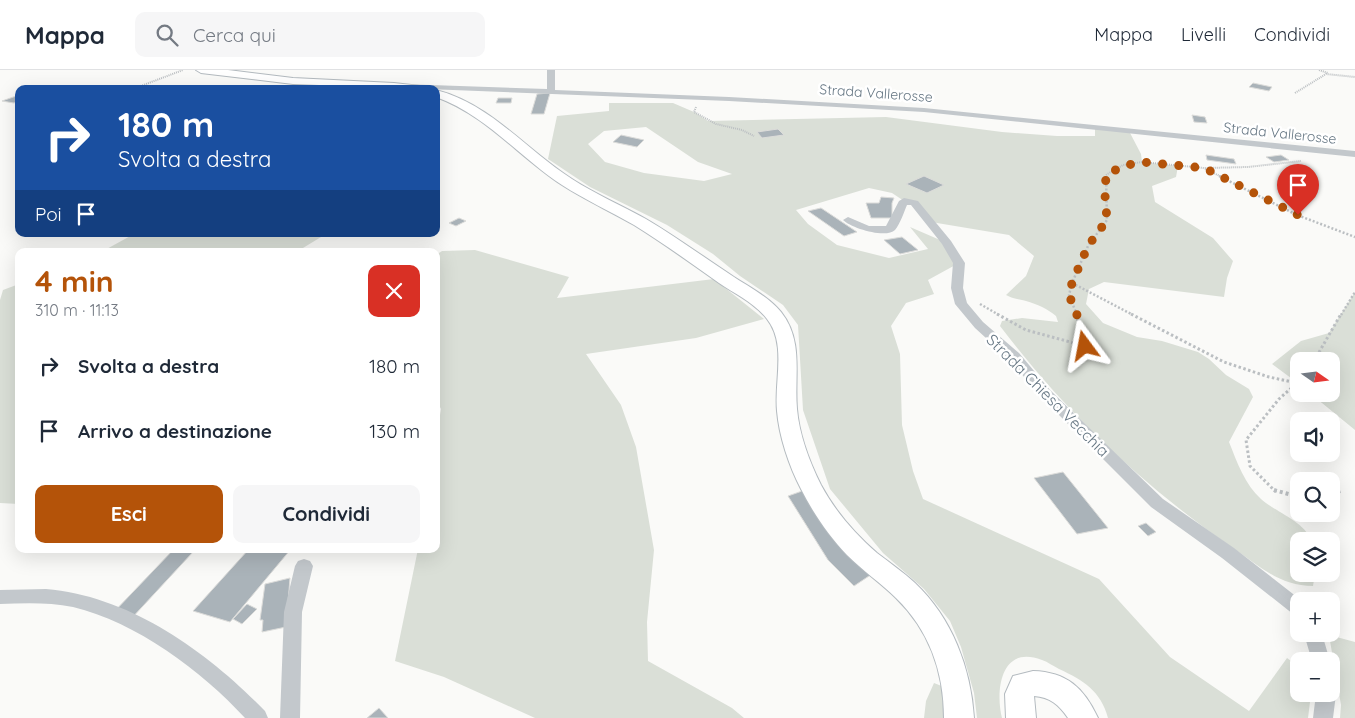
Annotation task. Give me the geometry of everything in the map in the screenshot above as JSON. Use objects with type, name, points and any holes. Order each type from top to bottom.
[{"type":"street","points":[[200,70],[293,81],[374,85]]},
{"type":"street","points":[[551,70],[551,91]]},
{"type":"street","name":"Strada Vallerosse","points":[[440,87],[551,91],[924,110],[1355,154]]},
{"type":"street","points":[[440,95],[468,106],[563,180],[644,225],[767,308],[775,317],[786,336],[788,348],[788,412],[797,450],[812,490],[848,539],[863,555],[898,583],[912,597],[935,629],[954,672],[959,718]]},
{"type":"street","name":"Strada Chiesa Vecchia","points":[[848,220],[867,229],[890,229],[904,201],[914,203],[947,242],[959,263],[957,288],[961,304],[979,325],[1014,356],[1045,394],[1157,503],[1228,553],[1290,602]]},
{"type":"street","points":[[290,718],[294,612],[304,566]]},
{"type":"street","points":[[0,597],[51,596],[74,600],[125,618],[180,651],[218,678],[258,718]]},
{"type":"street","points":[[1021,718],[1019,694],[1024,685],[1035,682],[1062,691],[1076,704],[1083,718]]},
{"type":"street","points":[[1324,718],[1325,702]]},
{"type":"path","points":[[146,85],[183,70]]},
{"type":"path","points":[[1319,70],[1331,74],[1355,77]]},
{"type":"path","points":[[1296,93],[1304,91],[1324,75],[1331,74]]},
{"type":"path","points":[[701,98],[694,112],[708,121],[725,128],[743,128],[754,136]]},
{"type":"path","points":[[957,288],[990,311],[1026,330],[1085,346],[1081,325],[1069,295],[1072,283],[1088,246],[1107,220],[1106,175],[1123,166],[1142,162],[1204,168],[1248,167],[1303,161]]},
{"type":"path","points":[[1204,168],[1298,215],[1355,237]]},
{"type":"path","points":[[1072,283],[1224,362],[1269,377],[1290,381]]},
{"type":"path","points":[[1319,352],[1355,292]]},
{"type":"path","points":[[1290,390],[1246,440],[1250,466],[1276,492],[1290,495]]},
{"type":"shaded area","points":[[609,103],[673,103],[694,112],[708,121],[886,117],[1002,132],[1057,136],[1095,136],[1095,128],[1129,131],[1141,154],[1142,162],[1178,166],[1176,177],[1152,186],[1155,202],[1213,238],[1233,261],[1227,278],[1224,297],[1104,282],[1089,289],[1086,304],[1103,323],[1137,337],[1162,341],[1198,352],[1209,359],[1226,375],[1249,389],[1253,397],[1229,442],[1242,473],[1255,493],[1267,504],[1290,519],[1290,522],[1295,522],[1306,532],[1290,532],[1290,582],[1314,582],[1313,586],[1290,583],[1270,574],[1168,500],[1137,474],[1079,418],[1025,358],[1000,326],[1002,321],[1022,318],[1058,322],[1056,316],[1042,307],[1006,295],[1026,276],[1034,256],[1009,235],[931,222],[914,203],[904,201],[892,193],[869,188],[796,210],[808,224],[837,245],[889,258],[928,249],[910,227],[947,243],[959,263],[928,280],[934,294],[906,303],[891,326],[900,354],[902,425],[913,471],[923,499],[1099,579],[1170,657],[1249,711],[1287,658],[1290,660],[1290,702],[1310,702],[1308,718],[1108,718],[1101,700],[1083,682],[1044,661],[1028,657],[1017,658],[1009,664],[1004,672],[1000,695],[1002,718],[977,718],[974,693],[961,647],[950,621],[924,589],[883,553],[830,489],[803,410],[798,325],[783,305],[740,276],[713,254],[667,225],[590,187],[548,159],[557,116],[609,111]],"holes":[[[646,127],[698,162],[732,174],[704,181],[644,173],[605,162],[588,144],[604,131]]]},
{"type":"shaded area","points":[[129,237],[321,237],[303,248],[108,248]]},
{"type":"shaded area","points":[[475,250],[569,277],[557,298],[714,279],[764,319],[696,338],[586,354],[621,405],[636,447],[654,550],[647,622],[648,661],[732,708],[744,718],[535,718],[444,677],[395,661],[417,553],[440,553],[440,252]]},
{"type":"shaded area","points":[[15,286],[15,504],[0,503],[0,300],[3,290]]},
{"type":"shaded area","points":[[1355,292],[1355,430],[1340,418],[1340,412],[1333,412],[1321,402],[1340,402],[1340,352],[1290,352],[1290,377],[1272,364],[1301,341],[1329,333]]},
{"type":"shaded area","points":[[1340,638],[1355,642],[1355,718],[1340,718],[1340,652],[1332,652],[1330,642],[1340,642]]},
{"type":"shaded area","points":[[934,683],[944,687],[946,718],[924,718],[926,701]]},
{"type":"building","points":[[1253,83],[1272,87],[1269,91],[1249,87]]},
{"type":"building","points":[[550,93],[544,114],[531,114],[537,94]]},
{"type":"building","points":[[15,96],[14,103],[2,101]]},
{"type":"building","points":[[498,98],[512,98],[511,103],[496,103]]},
{"type":"building","points":[[1192,115],[1205,117],[1207,123],[1194,122]]},
{"type":"building","points":[[778,129],[784,135],[762,138],[757,132]]},
{"type":"building","points":[[621,135],[644,140],[637,147],[613,142]]},
{"type":"building","points":[[1206,155],[1234,159],[1236,164],[1207,160]]},
{"type":"building","points":[[1281,155],[1289,160],[1274,162],[1266,157]]},
{"type":"building","points":[[924,176],[944,185],[927,193],[906,184]]},
{"type":"building","points":[[881,197],[894,198],[892,218],[871,218],[866,203],[879,203]]},
{"type":"building","points":[[821,208],[857,232],[844,236],[808,211]]},
{"type":"building","points":[[459,218],[466,221],[456,226],[449,223]]},
{"type":"building","points":[[902,237],[918,250],[900,254],[884,240]]},
{"type":"building","points":[[1063,472],[1108,528],[1077,534],[1034,478]]},
{"type":"building","points":[[805,490],[872,574],[854,586],[828,560],[788,496]]},
{"type":"building","points":[[1146,523],[1156,532],[1148,536],[1138,526]]},
{"type":"building","points":[[170,553],[192,553],[130,620],[111,615]]},
{"type":"building","points":[[245,553],[288,553],[230,622],[193,611]]},
{"type":"building","points":[[290,578],[286,627],[262,632],[263,620],[260,620],[265,584]]},
{"type":"building","points":[[247,604],[257,609],[242,624],[233,619]]},
{"type":"building","points":[[379,708],[388,718],[367,718]]},
{"type":"route","points":[[1085,346],[1081,325],[1069,295],[1072,283],[1088,246],[1107,220],[1106,175],[1123,166],[1142,162],[1204,168],[1244,190],[1298,215]]}]
